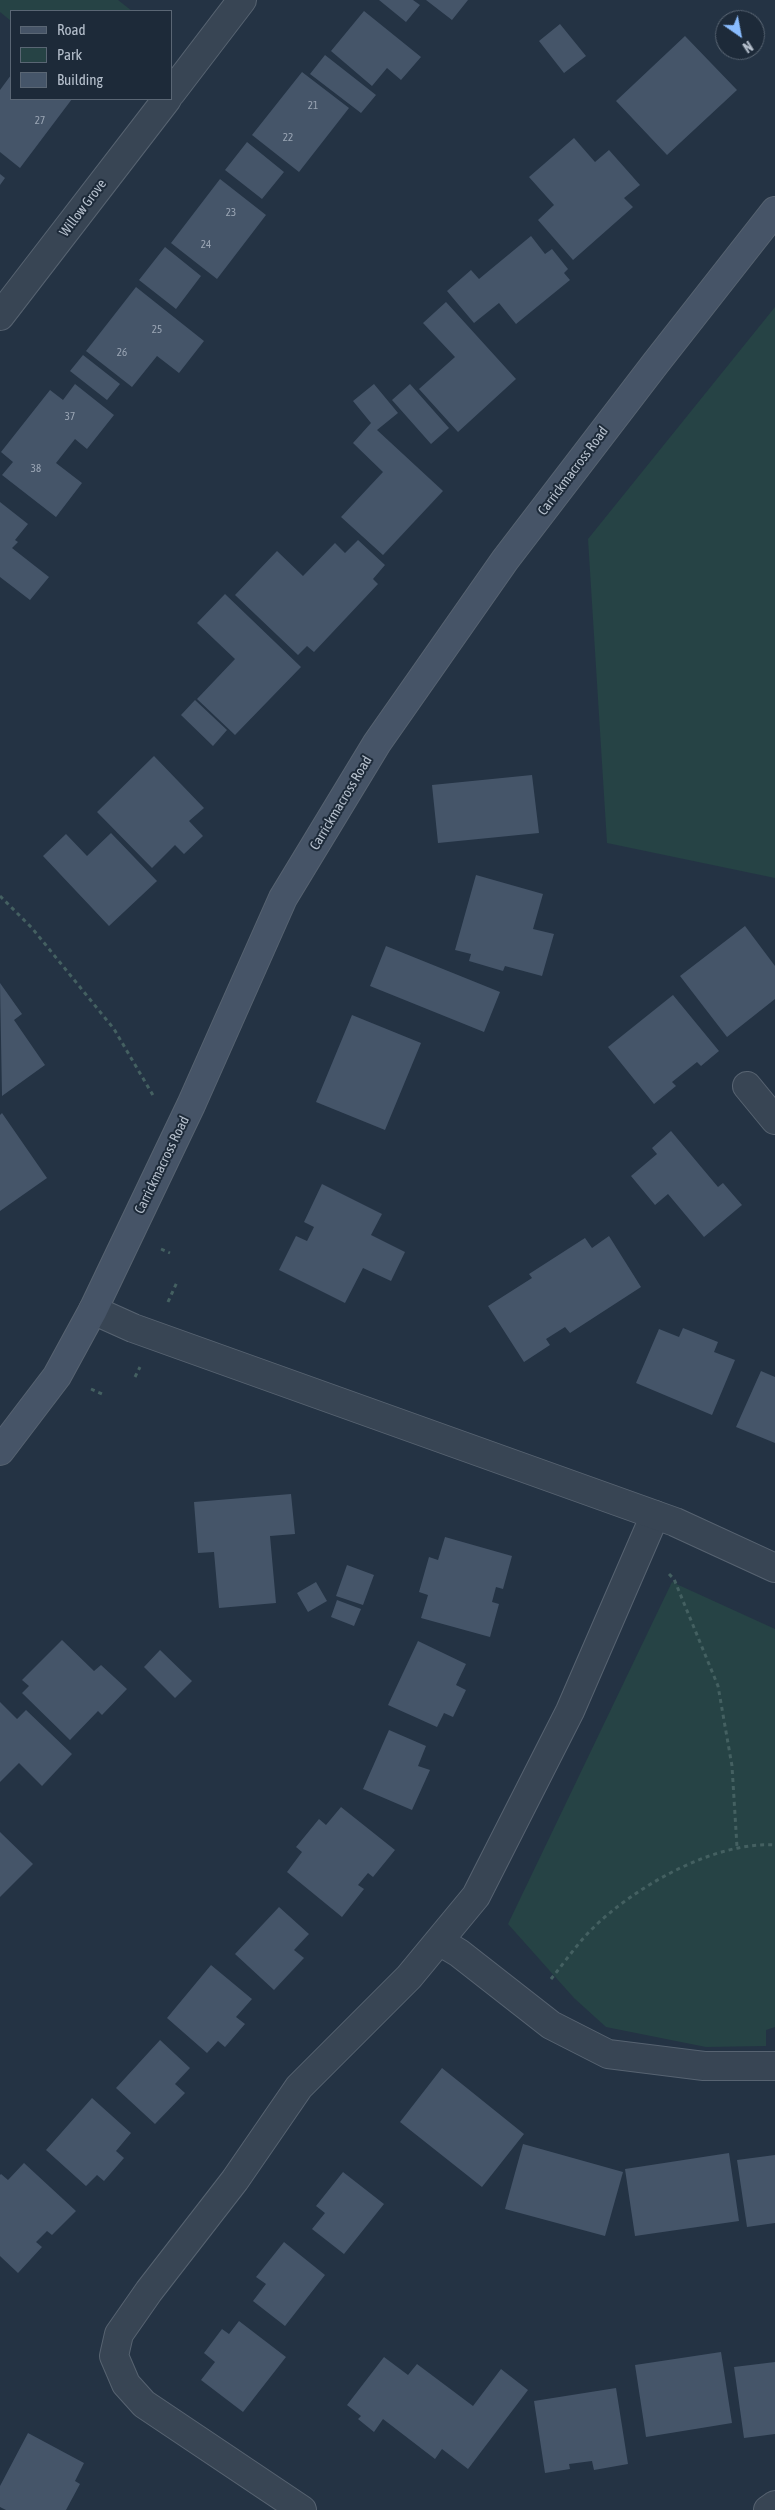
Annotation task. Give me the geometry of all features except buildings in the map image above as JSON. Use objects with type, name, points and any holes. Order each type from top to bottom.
[{"type":"main road","name":"Carrickmacross Road","points":[[0,1451],[57,1376],[93,1310],[191,1105],[284,898],[377,744],[505,560],[655,364],[775,212]]},
{"type":"street","points":[[172,92],[242,0]]},
{"type":"street","name":"Willow Grove","points":[[0,316],[165,100]]},
{"type":"street","points":[[747,1086],[775,1120]]},
{"type":"street","points":[[93,1310],[133,1328],[655,1515],[775,1568]]},
{"type":"street","points":[[302,2510],[144,2404],[126,2384],[114,2356],[119,2334],[148,2291],[235,2180],[299,2087],[409,1977],[476,1896],[570,1711],[655,1515]]},
{"type":"street","points":[[439,1941],[459,1953],[551,2025],[608,2054],[704,2066],[775,2066]]},
{"type":"street","points":[[768,2510],[775,2505]]},
{"type":"path","points":[[0,896],[32,928],[114,1029],[154,1097]]},
{"type":"path","points":[[641,1547],[674,1579],[718,1686],[732,1766],[736,1847]]},
{"type":"path","points":[[528,2007],[592,1929],[623,1903],[666,1876],[736,1847],[758,1844],[775,1845]]},
{"type":"green space","points":[[0,0],[118,0],[131,10],[10,10],[10,20],[0,12]]},
{"type":"green space","points":[[775,307],[775,878],[607,843],[588,539]]},
{"type":"green space","points":[[672,1582],[775,1629],[775,2027],[766,2030],[766,2046],[706,2047],[606,2027],[574,1998],[508,1924]]}]
